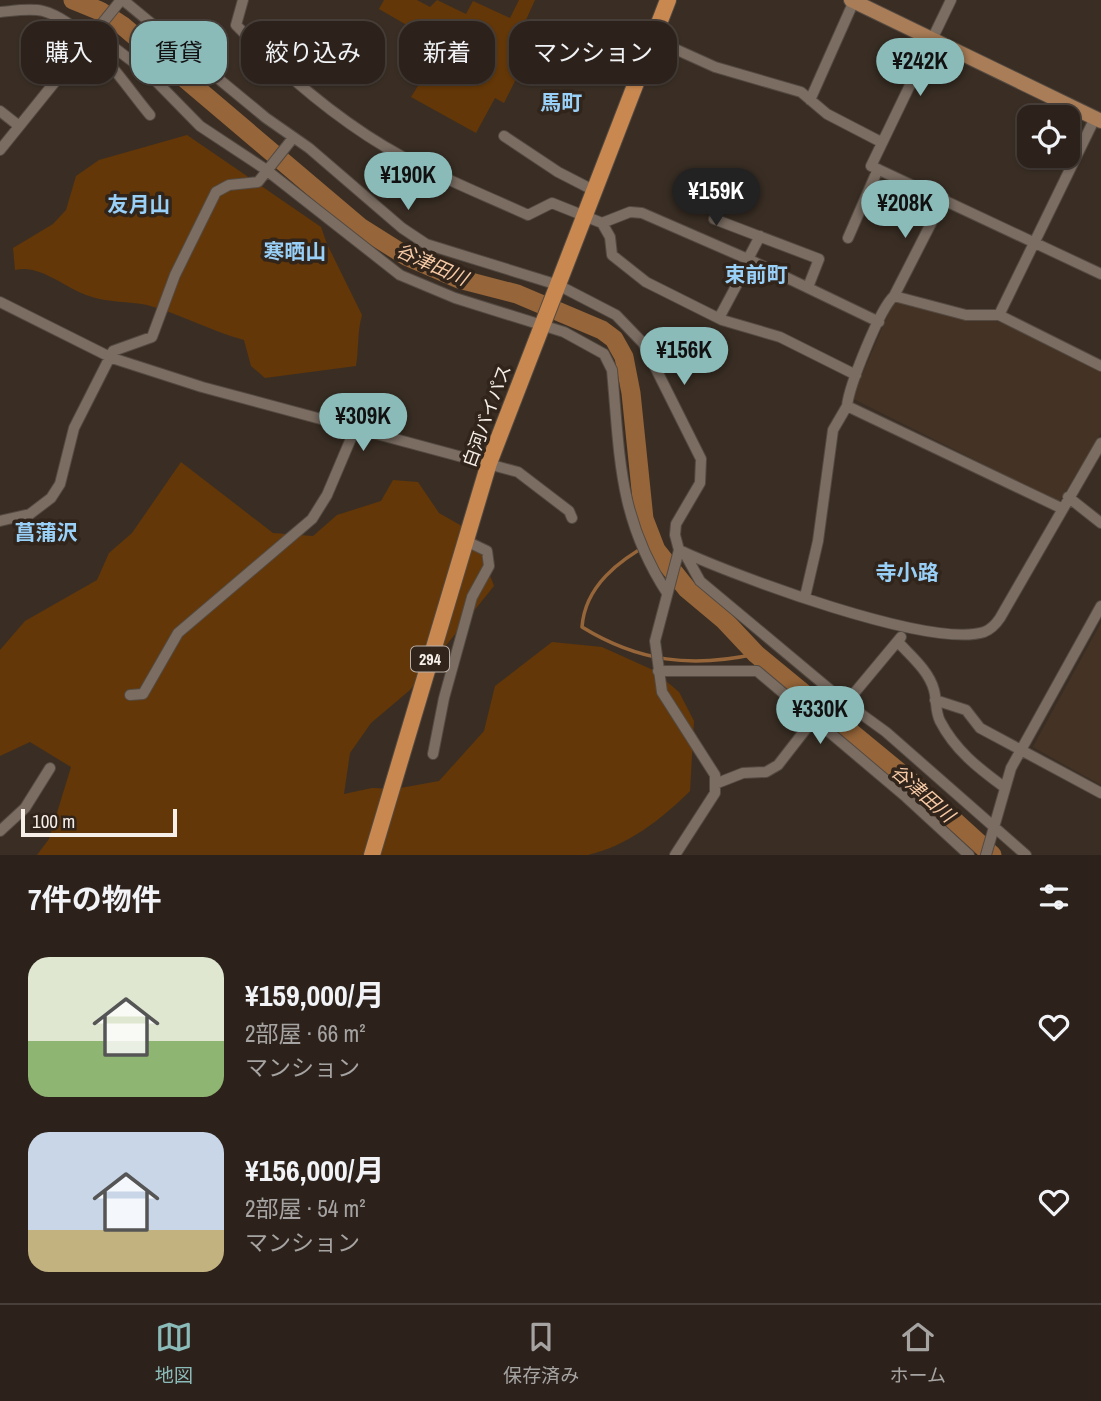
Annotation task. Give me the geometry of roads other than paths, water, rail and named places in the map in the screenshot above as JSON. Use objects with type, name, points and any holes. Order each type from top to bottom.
[{"type":"highway","name":"白河バイパス","points":[[660,21],[668,0]]},
{"type":"highway","name":"白河バイパス","points":[[372,855],[489,463],[635,84]]},
{"type":"main road","points":[[852,1],[1098,119]]},
{"type":"street","points":[[243,0],[235,20],[237,26],[308,92],[349,125],[402,157],[528,215],[552,203],[602,223],[610,237],[612,255],[629,271],[719,318],[750,330],[780,337],[856,375]]},
{"type":"street","points":[[951,0],[871,166],[1101,274]]},
{"type":"street","points":[[105,21],[121,1],[402,228],[426,244],[556,288],[616,315],[643,343],[692,437],[701,460],[700,483],[676,524],[675,534],[682,551],[701,581],[846,703],[886,732],[992,831],[1026,855]]},
{"type":"street","points":[[810,100],[852,1]]},
{"type":"street","points":[[0,12],[41,10],[67,21]]},
{"type":"street","points":[[677,50],[715,67],[801,92],[827,114],[881,142]]},
{"type":"street","points":[[117,51],[149,74],[200,126],[270,168],[400,275],[455,298],[543,322],[593,345],[604,354],[612,370],[625,501],[647,562],[667,593]]},
{"type":"street","points":[[117,67],[150,115]]},
{"type":"street","points":[[0,150],[53,84]]},
{"type":"street","points":[[0,111],[19,126]]},
{"type":"street","points":[[999,315],[1034,241],[1098,119]]},
{"type":"street","points":[[504,136],[593,190]]},
{"type":"street","points":[[0,522],[30,514],[51,498],[60,484],[74,428],[112,358],[113,351],[152,337],[175,275],[216,192],[229,185],[258,183],[293,138]]},
{"type":"street","points":[[848,238],[878,169]]},
{"type":"street","points":[[805,597],[818,541],[833,430],[847,405],[856,375],[879,322],[944,198]]},
{"type":"street","points":[[602,223],[630,212],[642,213],[749,259],[879,322]]},
{"type":"street","points":[[714,219],[819,259],[808,287]]},
{"type":"street","points":[[719,318],[760,236]]},
{"type":"street","points":[[894,296],[967,315],[999,315],[1101,366]]},
{"type":"street","points":[[0,302],[112,358],[355,429],[518,472],[569,511],[572,519]]},
{"type":"street","points":[[847,405],[1061,508]]},
{"type":"street","points":[[131,695],[143,694],[178,633],[312,519],[327,495],[355,429]]},
{"type":"street","points":[[682,551],[805,597],[907,629],[975,634],[994,626],[1101,443]]},
{"type":"street","points":[[1068,497],[1101,523]]},
{"type":"street","points":[[433,754],[444,698],[472,597],[478,580],[489,566],[487,551],[466,541]]},
{"type":"street","points":[[675,855],[715,793],[715,775],[662,692],[657,668],[655,641],[667,593],[682,551]]},
{"type":"street","points":[[986,855],[1004,787],[1101,606]]},
{"type":"street","points":[[846,703],[907,629]]},
{"type":"street","points":[[898,642],[927,674],[939,719],[960,751],[1004,787]]},
{"type":"street","points":[[657,668],[757,671],[906,797],[969,855]]},
{"type":"street","points":[[935,700],[966,710],[980,728],[1101,793]]},
{"type":"street","points":[[715,784],[743,773],[766,772],[778,765],[813,720]]},
{"type":"street","points":[[0,831],[25,808],[50,768]]},
{"type":"waterway","name":"谷津田川","points":[[73,0],[100,11],[123,26],[360,227],[406,256],[459,279],[517,294],[602,330],[614,339],[624,357],[631,393],[644,519],[656,550],[687,589],[724,620],[756,654],[915,785],[992,855]]},
{"type":"waterway","name":"谷津田川","points":[[653,542],[628,557],[606,576],[590,599],[582,627],[624,648],[666,659],[709,661],[756,654]]},
{"type":"district","name":"馬町","points":[[561,103]]},
{"type":"district","name":"友月山","points":[[139,205]]},
{"type":"district","name":"寒晒山","points":[[295,252]]},
{"type":"district","name":"束前町","points":[[756,275]]},
{"type":"district","name":"菖蒲沢","points":[[46,533]]},
{"type":"district","name":"寺小路","points":[[907,573]]}]
